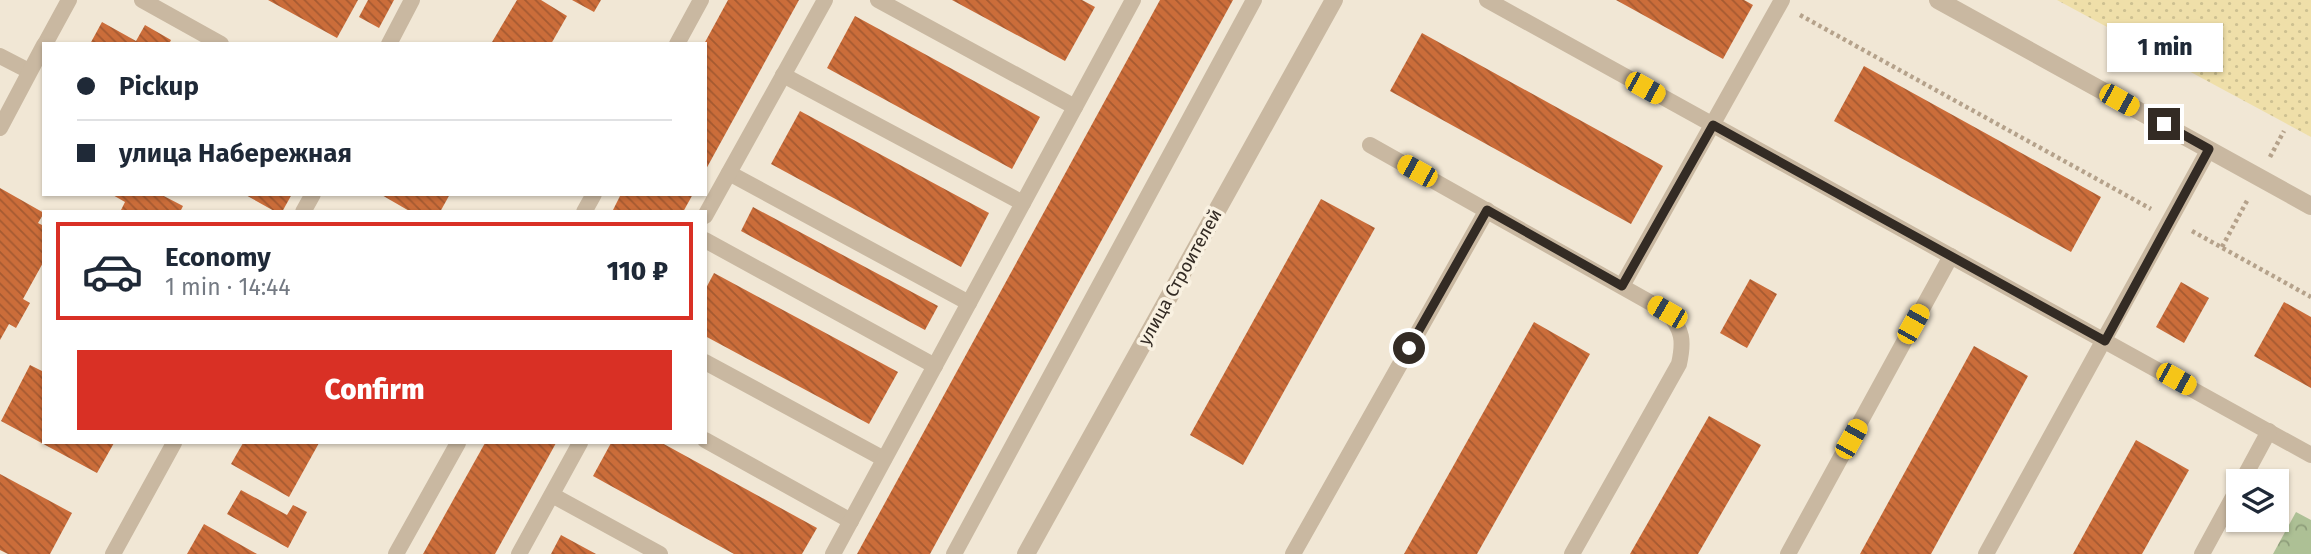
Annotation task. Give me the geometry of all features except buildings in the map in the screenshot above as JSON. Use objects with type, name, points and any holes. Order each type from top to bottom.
[{"type":"street","name":"улица Строителей","points":[[1026,554],[1334,0]]},
{"type":"street","points":[[1938,0],[2311,205]]},
{"type":"lane","points":[[46,42],[69,0]]},
{"type":"lane","points":[[142,0],[217,42]]},
{"type":"lane","points":[[390,42],[412,0]]},
{"type":"lane","points":[[678,42],[701,0]]},
{"type":"lane","points":[[707,212],[825,0]]},
{"type":"lane","points":[[878,0],[1075,107]]},
{"type":"lane","points":[[954,554],[1254,0]]},
{"type":"lane","points":[[1487,0],[2311,455]]},
{"type":"lane","points":[[833,554],[1131,1]]},
{"type":"lane","points":[[1622,286],[1782,1]]},
{"type":"lane","points":[[0,128],[42,48]]},
{"type":"lane","points":[[0,56],[29,71]]},
{"type":"lane","points":[[783,75],[1023,203]]},
{"type":"lane","points":[[1370,145],[1667,312],[1678,324],[1683,345],[1679,364],[1572,554]]},
{"type":"lane","points":[[1986,554],[2209,149]]},
{"type":"lane","points":[[729,173],[969,303]]},
{"type":"lane","points":[[1293,554],[1487,210]]},
{"type":"lane","points":[[707,241],[935,366]]},
{"type":"lane","points":[[1788,554],[1951,256]]},
{"type":"lane","points":[[707,363],[884,459]]},
{"type":"lane","points":[[2248,469],[2269,431]]},
{"type":"lane","points":[[707,441],[851,521]]},
{"type":"lane","points":[[113,554],[173,444]]},
{"type":"lane","points":[[397,554],[457,444]]},
{"type":"lane","points":[[519,554],[579,444]]},
{"type":"lane","points":[[552,495],[660,554]]},
{"type":"lane","points":[[2202,554],[2226,510]]},
{"type":"path","points":[[1782,1],[1794,12],[2311,297]]},
{"type":"sand","points":[[2057,0],[2311,0],[2311,137]]},
{"type":"green space","points":[[2296,512],[2311,520],[2311,554],[2273,554],[2285,532],[2289,532],[2289,525]]},
{"type":"route","points":[[1409,348],[1487,210],[1622,286],[1713,125],[2105,341],[2209,149],[2164,124]]}]
